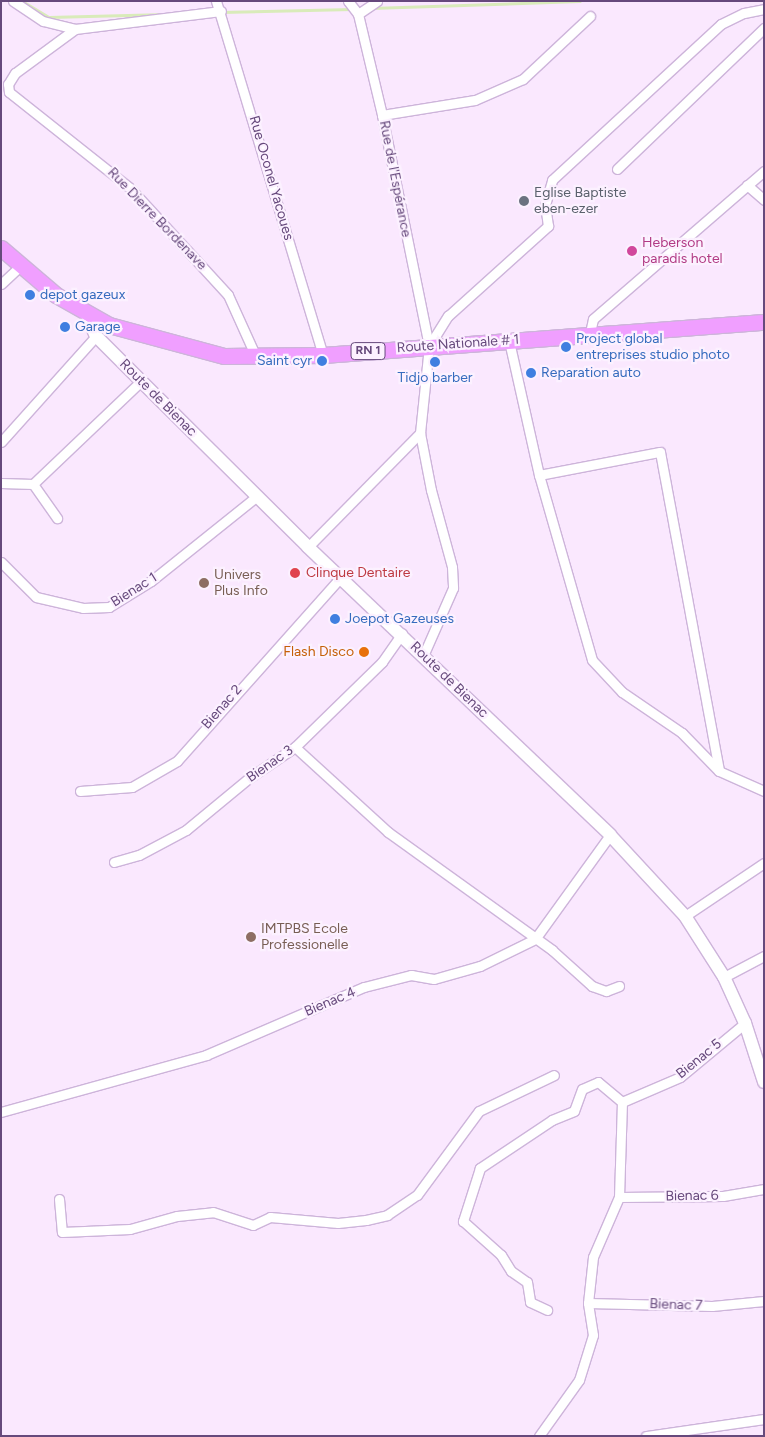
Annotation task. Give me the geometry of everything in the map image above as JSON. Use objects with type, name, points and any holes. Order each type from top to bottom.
[{"type":"main road","name":"Route Nationale # 1","points":[[1,248],[20,266],[86,313],[141,336],[224,356],[323,355],[764,322]]},
{"type":"main road","name":"Route de Bienac","points":[[86,313],[96,336],[256,497],[340,578],[402,633],[422,656],[610,835],[685,916],[724,977],[760,1060],[764,1082]]},
{"type":"street","points":[[13,1],[43,21],[75,29],[221,11]]},
{"type":"street","name":"Rue Oconel Yacoues","points":[[216,1],[221,11],[323,355]]},
{"type":"street","points":[[348,1],[358,14],[377,1]]},
{"type":"street","points":[[422,656],[453,588],[452,567],[427,475],[420,433],[428,346],[448,316],[548,226],[545,205],[552,180],[720,24],[744,13],[764,9]]},
{"type":"street","name":"Rue de l'Espérance","points":[[358,14],[382,115],[428,346]]},
{"type":"street","points":[[382,115],[475,100],[524,79],[590,16]]},
{"type":"street","points":[[617,169],[764,28]]},
{"type":"street","name":"Rue Dierre Bordenave","points":[[75,29],[15,73],[8,84],[9,92],[130,188],[228,295],[256,357]]},
{"type":"street","points":[[590,334],[593,319],[764,171]]},
{"type":"street","points":[[747,185],[764,200]]},
{"type":"street","points":[[1,284],[20,266]]},
{"type":"street","points":[[1,442],[96,336]]},
{"type":"street","points":[[509,341],[539,474],[592,660],[622,692],[682,733],[719,772],[764,791]]},
{"type":"street","points":[[1,482],[33,484],[80,435],[141,381]]},
{"type":"street","points":[[308,547],[420,433]]},
{"type":"street","points":[[539,474],[660,452],[719,772]]},
{"type":"street","points":[[33,484],[57,518]]},
{"type":"street","name":"Bienac 1","points":[[1,562],[36,597],[83,608],[108,607],[151,581],[256,497]]},
{"type":"street","name":"Bienac 2","points":[[80,791],[132,787],[177,761],[340,578]]},
{"type":"street","name":"Bienac 3","points":[[114,862],[139,855],[186,830],[249,778],[295,747],[382,662],[402,633]]},
{"type":"street","points":[[295,747],[388,832],[535,939],[599,990],[619,986]]},
{"type":"street","name":"Bienac 4","points":[[1,1112],[206,1055],[364,987],[411,975],[434,979],[480,966],[535,939],[610,835]]},
{"type":"street","points":[[685,916],[764,863]]},
{"type":"street","points":[[724,977],[764,956]]},
{"type":"street","name":"Bienac 5","points":[[622,1102],[680,1077],[745,1023]]},
{"type":"street","points":[[59,1199],[62,1232],[130,1229],[177,1216],[213,1212],[253,1225],[270,1216],[338,1223],[366,1220],[387,1215],[417,1195],[478,1111],[554,1075]]},
{"type":"street","points":[[539,1436],[580,1380],[593,1335],[588,1302],[593,1257],[619,1197],[622,1102],[598,1082],[582,1089],[574,1111],[552,1120],[480,1168],[463,1221],[501,1255],[510,1272],[528,1282],[530,1302],[547,1310]]},
{"type":"street","name":"Bienac 6","points":[[619,1197],[724,1196],[764,1189]]},
{"type":"street","name":"Bienac 7","points":[[588,1302],[712,1306],[764,1301]]},
{"type":"street","points":[[646,1436],[764,1420]]},
{"type":"waterway","points":[[22,1],[49,17],[167,14]]},
{"type":"waterway","points":[[371,8],[580,1]]},
{"type":"waterway","points":[[221,12],[352,9]]},
{"type":"place","name":"Eglise Baptiste eben-ezer","points":[[524,201]]},
{"type":"place","name":"Heberson paradis hotel","points":[[632,251]]},
{"type":"place","name":"depot gazeux","points":[[30,295]]},
{"type":"place","name":"Garage","points":[[65,327]]},
{"type":"place","name":"Project global entreprises studio photo","points":[[566,347]]},
{"type":"place","name":"Saint cyr","points":[[322,361]]},
{"type":"place","name":"Tidjo barber","points":[[435,362]]},
{"type":"place","name":"Reparation auto","points":[[531,373]]},
{"type":"place","name":"Clinque Dentaire","points":[[295,573]]},
{"type":"place","name":"Univers Plus Info","points":[[204,583]]},
{"type":"place","name":"Joepot Gazeuses","points":[[335,619]]},
{"type":"place","name":"Flash Disco","points":[[364,652]]},
{"type":"place","name":"IMTPBS Ecole Professionelle","points":[[251,937]]}]
